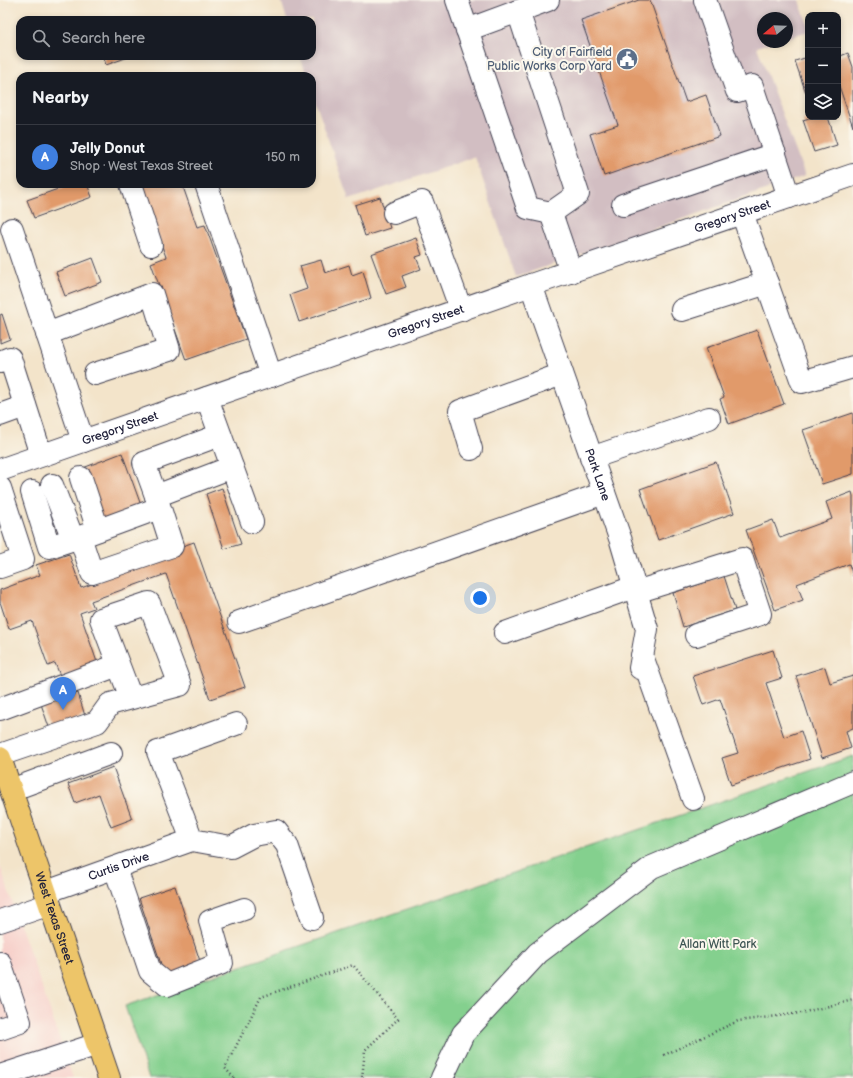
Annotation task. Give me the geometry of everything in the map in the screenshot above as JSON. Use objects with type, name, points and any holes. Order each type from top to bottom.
[{"type":"main road","name":"West Texas Street","points":[[0,758],[109,1078]]},
{"type":"street","points":[[457,0],[528,208],[551,213],[578,194],[518,11]]},
{"type":"street","points":[[467,30],[548,0]]},
{"type":"street","points":[[705,0],[737,91],[752,86],[790,197]]},
{"type":"street","points":[[623,205],[775,154]]},
{"type":"street","name":"Gregory Street","points":[[0,470],[853,175]]},
{"type":"street","points":[[132,188],[151,245]]},
{"type":"street","points":[[207,188],[271,376]]},
{"type":"street","points":[[394,213],[422,202],[461,310]]},
{"type":"street","points":[[551,213],[571,272]]},
{"type":"street","points":[[742,213],[802,382],[853,367]]},
{"type":"street","points":[[12,229],[84,441]]},
{"type":"street","points":[[682,310],[767,283]]},
{"type":"street","name":"Park Lane","points":[[531,286],[621,541],[647,629],[641,662],[693,799]]},
{"type":"street","points":[[47,334],[152,294],[168,350],[95,374]]},
{"type":"street","points":[[0,362],[10,358],[41,455]]},
{"type":"street","points":[[471,449],[460,411],[562,374]]},
{"type":"street","points":[[207,398],[252,522]]},
{"type":"street","points":[[0,415],[25,406]]},
{"type":"street","points":[[591,458],[709,418]]},
{"type":"street","points":[[81,478],[84,535],[92,573],[172,546],[144,464],[220,435]]},
{"type":"street","points":[[32,492],[49,547],[84,535],[232,468]]},
{"type":"street","points":[[52,485],[84,535]]},
{"type":"street","points":[[0,488],[23,559],[0,566]]},
{"type":"street","points":[[239,622],[604,493]]},
{"type":"street","points":[[505,633],[635,590],[742,559],[760,614],[696,635]]},
{"type":"street","points":[[0,755],[97,722],[110,704],[180,685],[149,603],[101,619],[131,698]]},
{"type":"street","points":[[0,709],[118,665]]},
{"type":"street","points":[[236,724],[158,752],[192,840],[231,847],[254,835],[276,831],[287,845],[312,918]]},
{"type":"street","points":[[11,790],[111,753]]},
{"type":"street","points":[[442,1078],[463,1034],[538,953],[652,867],[853,782]]},
{"type":"street","name":"Curtis Drive","points":[[0,921],[115,868],[192,840]]},
{"type":"street","points":[[115,868],[150,971],[167,984],[222,962],[210,922],[244,909]]},
{"type":"street","points":[[0,963],[20,1022],[0,1029]]},
{"type":"street","points":[[0,1076],[98,1044]]},
{"type":"path","points":[[234,1078],[225,1068],[261,997],[354,965],[398,1018],[365,1050],[362,1078]]},
{"type":"path","points":[[664,1055],[738,1021],[802,1013],[853,1000]]},
{"type":"shaded area","points":[[281,0],[799,0],[805,17],[805,32],[793,36],[793,12],[757,12],[757,48],[805,176],[516,277],[475,157],[349,200],[316,104],[316,72],[306,72],[301,60],[316,60],[316,16],[286,16]]},
{"type":"shaded area","points":[[0,866],[73,1078],[0,1078]]},
{"type":"green space","name":"Allan Witt Park","points":[[853,756],[853,1078],[149,1078],[125,1006]]},
{"type":"building","points":[[639,0],[650,0],[686,102],[706,95],[720,136],[604,176],[590,134],[618,125],[581,20]]},
{"type":"building","points":[[848,53],[853,67],[853,127],[841,92],[841,56]]},
{"type":"building","points":[[805,58],[805,90],[795,61]]},
{"type":"building","points":[[104,60],[120,60],[106,65]]},
{"type":"building","points":[[803,120],[829,120],[837,145],[814,152]]},
{"type":"building","points":[[61,188],[89,188],[92,197],[34,218],[27,200]]},
{"type":"building","points":[[141,188],[183,188],[197,227],[205,225],[246,339],[186,360],[151,263],[166,257]]},
{"type":"building","points":[[380,197],[390,228],[365,236],[355,205]]},
{"type":"building","points":[[416,238],[422,255],[416,257],[421,269],[402,276],[406,287],[386,294],[371,254]]},
{"type":"building","points":[[93,258],[102,282],[65,296],[56,272]]},
{"type":"building","points":[[321,260],[325,273],[349,265],[352,275],[363,271],[371,298],[299,322],[290,295],[307,289],[300,266]]},
{"type":"building","points":[[2,314],[10,339],[0,343],[0,315]]},
{"type":"building","points":[[757,330],[784,404],[729,424],[720,399],[724,397],[706,348]]},
{"type":"building","points":[[853,413],[853,474],[822,484],[803,430]]},
{"type":"building","points":[[122,453],[142,508],[103,523],[83,468]]},
{"type":"building","points":[[716,462],[734,513],[658,540],[640,489]]},
{"type":"building","points":[[222,488],[241,544],[224,549],[206,494]]},
{"type":"building","points":[[852,492],[853,576],[849,564],[797,584],[803,600],[775,610],[746,530],[773,520],[780,538],[832,519],[826,502]]},
{"type":"building","points":[[194,542],[245,687],[210,699],[166,574],[91,601],[94,608],[80,613],[98,665],[61,678],[55,663],[48,666],[32,621],[9,629],[0,602],[0,590],[40,575],[36,565],[69,554],[81,588],[103,580],[101,575]]},
{"type":"building","points":[[724,576],[735,610],[683,627],[673,593]]},
{"type":"building","points":[[773,650],[782,678],[766,683],[784,737],[801,731],[810,759],[731,785],[722,758],[738,753],[720,699],[703,705],[693,676]]},
{"type":"building","points":[[825,667],[830,683],[853,676],[853,728],[846,731],[851,748],[822,758],[796,676]]},
{"type":"building","points":[[78,693],[85,716],[51,733],[41,704]]},
{"type":"building","points":[[113,767],[132,819],[111,827],[99,794],[75,803],[68,784]]},
{"type":"building","points":[[175,886],[202,967],[166,979],[139,898]]},
{"type":"place","name":"City of Fairfield Public Works Corp Yard","points":[[627,59]]},
{"type":"place","name":"Jelly Donut","points":[[63,710]]}]
